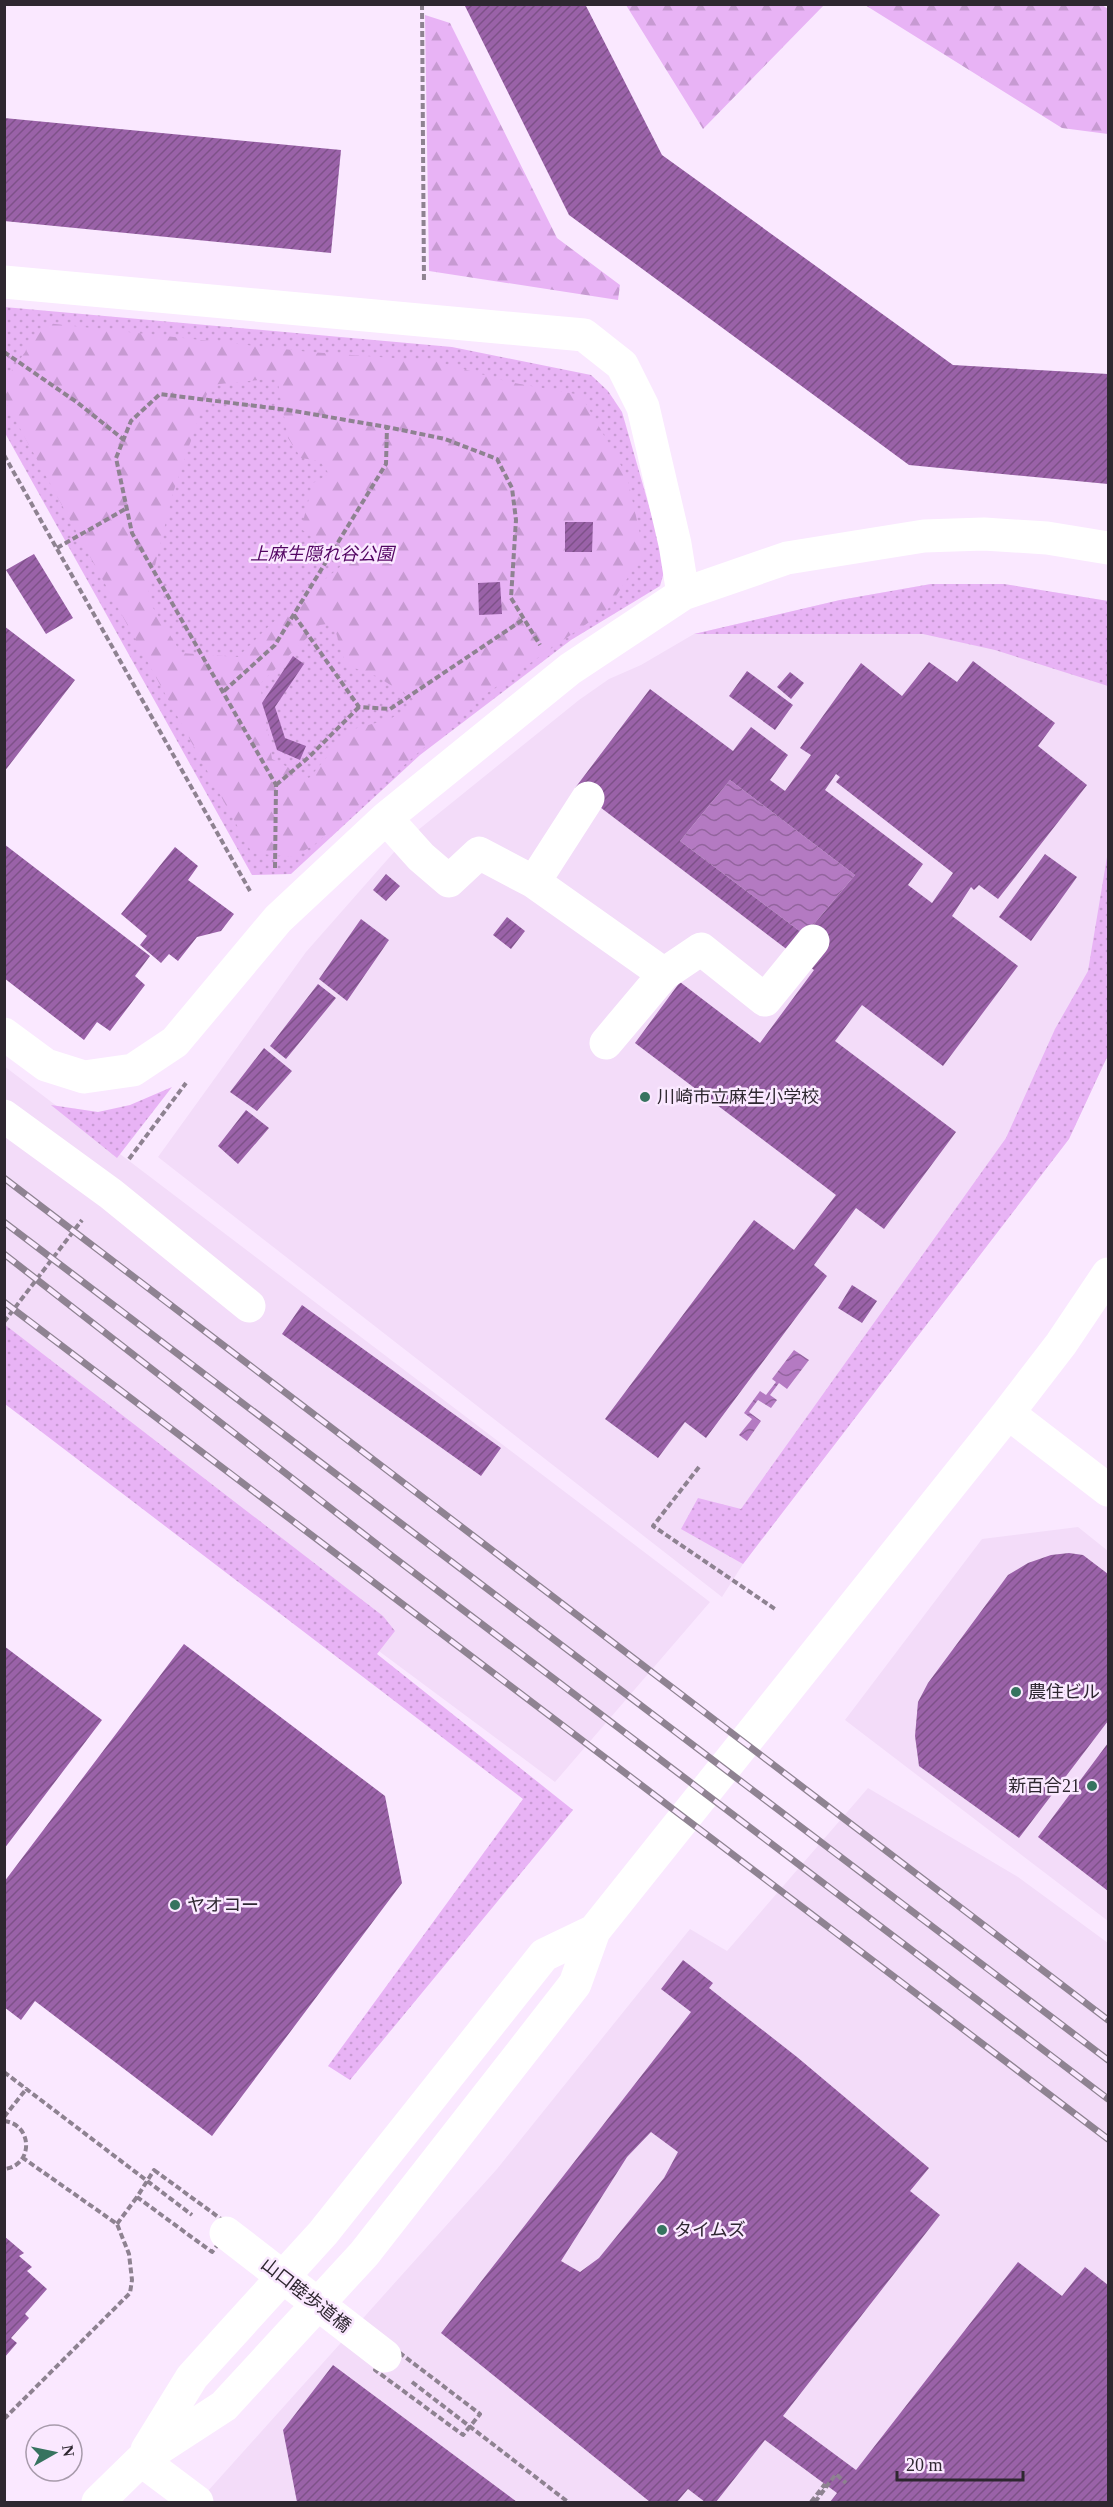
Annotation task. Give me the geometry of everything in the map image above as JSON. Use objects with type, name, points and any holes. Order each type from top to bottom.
[{"type":"street","points":[[4,282],[584,335],[622,365],[643,407],[675,544],[683,594]]},
{"type":"street","points":[[4,1034],[46,1065],[84,1077],[133,1070],[175,1042],[279,919],[386,818],[560,677],[683,594],[788,558],[924,536],[984,534],[1047,538],[1108,548]]},
{"type":"street","points":[[534,882],[588,798]]},
{"type":"street","points":[[386,818],[421,857],[449,881],[479,853],[534,882],[664,974]]},
{"type":"street","points":[[606,1043],[664,974],[701,949],[765,1000],[813,941]]},
{"type":"street","points":[[4,1116],[111,1194],[249,1306]]},
{"type":"street","points":[[98,2502],[141,2460],[224,2406],[364,2254],[574,1984],[594,1931],[1008,1413],[1061,1344],[1108,1274]]},
{"type":"street","points":[[1008,1413],[1108,1490]]},
{"type":"street","points":[[141,2460],[192,2377],[323,2233],[544,1955],[594,1931]]},
{"type":"street","name":"山口睦歩道橋","points":[[221,2235],[389,2362]]},
{"type":"street","points":[[141,2460],[197,2502]]},
{"type":"path","points":[[422,4],[424,320]]},
{"type":"path","points":[[4,352],[78,403],[124,440]]},
{"type":"path","points":[[275,869],[276,785],[132,533],[116,458],[131,421],[160,394],[288,410],[445,439],[497,459],[512,488],[516,520],[512,598],[560,677]]},
{"type":"path","points":[[224,692],[275,645],[294,615],[386,464],[387,428]]},
{"type":"path","points":[[4,455],[253,896],[279,919]]},
{"type":"path","points":[[57,548],[126,508]]},
{"type":"path","points":[[294,615],[359,707]]},
{"type":"path","points":[[276,785],[309,757],[359,707],[390,709],[524,619]]},
{"type":"path","points":[[699,1467],[653,1526],[776,1609]]},
{"type":"path","points":[[4,2072],[195,2217]]},
{"type":"path","points":[[4,2169],[18,2164],[26,2151],[26,2136],[16,2124],[4,2119],[27,2088]]},
{"type":"path","points":[[4,2419],[130,2293],[132,2280],[129,2254],[117,2224],[23,2158]]},
{"type":"path","points":[[117,2224],[154,2170],[232,2227],[221,2235],[212,2252],[137,2197]]},
{"type":"path","points":[[389,2362],[480,2414],[463,2435],[389,2362]]},
{"type":"path","points":[[389,2362],[568,2502]]},
{"type":"path","points":[[813,2502],[836,2474],[846,2483]]},
{"type":"path","points":[[813,2502],[825,2484]]},
{"type":"shaded area","name":"川崎市立麻生小学校","points":[[931,584],[1004,584],[1108,601],[1108,1055],[1069,1139],[743,1564],[722,1597],[158,1157],[306,952],[402,843],[579,700],[609,679],[641,665],[694,634],[840,600]]},
{"type":"shaded area","points":[[4,1066],[710,1602],[555,1782],[5,1373]]},
{"type":"shaded area","points":[[1078,1527],[1108,1551],[1108,1921],[845,1720],[982,1539]]},
{"type":"shaded area","points":[[868,1788],[1018,1877],[1108,1943],[1108,2502],[198,2502],[497,2169],[690,1929],[727,1951]]},
{"type":"green space","points":[[626,5],[824,5],[703,129]]},
{"type":"green space","points":[[865,5],[1102,5],[1108,9],[1108,134],[1062,128]]},
{"type":"green space","points":[[425,15],[450,23],[557,238],[620,285],[618,300],[429,271]]},
{"type":"green space","name":"上麻生隠れ谷公園","points":[[4,307],[452,347],[591,375],[608,391],[622,412],[666,565],[660,586],[571,640],[420,755],[291,874],[252,875],[5,433]]},
{"type":"green space","name":"上麻生隠れ谷公園","points":[[46,323],[310,352],[435,361],[509,382],[581,395],[627,476],[644,552],[608,609],[480,698],[314,845],[293,857],[252,853],[5,401],[5,380]],"holes":[[[277,378],[288,438],[301,458],[320,461],[329,474],[313,483],[301,529],[347,561],[270,625],[238,657],[181,653],[147,598],[173,493],[210,385]],[[333,623],[346,665],[376,676],[418,702],[390,719],[350,730],[309,778],[272,759],[260,684],[320,625]]]},
{"type":"green space","points":[[931,584],[1004,584],[1108,601],[1108,686],[995,650],[923,634],[694,634],[840,600]]},
{"type":"green space","points":[[1108,851],[1108,1055],[1069,1139],[743,1564],[681,1529],[698,1498],[741,1509],[1006,1138],[1055,1029],[1088,971]]},
{"type":"green space","points":[[172,1087],[117,1158],[51,1105],[98,1112],[130,1105]]},
{"type":"green space","points":[[4,1324],[383,1616],[395,1631],[377,1654],[573,1810],[350,2080],[328,2066],[523,1799],[5,1404]]},
{"type":"water","points":[[730,780],[855,875],[805,935],[680,841]]},
{"type":"water","points":[[794,1350],[809,1360],[787,1389],[779,1383],[770,1395],[777,1400],[771,1408],[758,1400],[749,1412],[761,1421],[747,1441],[739,1435],[752,1419],[744,1413],[760,1391],[766,1395],[776,1382],[772,1379]]},
{"type":"building","points":[[464,4],[585,4],[662,155],[953,365],[1108,374],[1108,484],[909,465],[569,215]]},
{"type":"building","points":[[4,118],[341,150],[331,253],[4,221]]},
{"type":"building","points":[[565,522],[593,522],[592,552],[565,552]]},
{"type":"building","points":[[34,554],[73,618],[46,634],[6,570]]},
{"type":"building","points":[[500,582],[502,614],[479,615],[478,583]]},
{"type":"building","points":[[4,626],[75,680],[4,772]]},
{"type":"building","points":[[293,656],[304,664],[275,707],[285,738],[306,746],[300,760],[277,750],[262,703]]},
{"type":"building","name":"川崎市立麻生小学校","points":[[973,661],[1055,723],[1038,746],[1087,785],[998,899],[979,885],[974,890],[971,887],[952,916],[1018,966],[943,1066],[862,1005],[835,1041],[956,1132],[884,1229],[856,1208],[814,1265],[827,1276],[706,1438],[685,1422],[658,1458],[605,1419],[754,1220],[794,1250],[836,1195],[635,1043],[680,982],[760,1043],[814,970],[575,788],[650,689],[733,751],[751,727],[788,755],[770,780],[785,791],[811,755],[800,748],[861,663],[902,696],[929,662],[957,682]],"holes":[[[836,774],[840,777],[836,782],[953,873],[932,903],[908,885],[923,864],[825,790]],[[730,780],[855,875],[805,935],[680,841]]]},
{"type":"building","points":[[747,671],[793,705],[775,730],[729,696]]},
{"type":"building","points":[[790,672],[804,683],[791,699],[777,687]]},
{"type":"building","points":[[4,844],[150,956],[135,976],[145,985],[110,1031],[97,1022],[84,1040],[4,978]]},
{"type":"building","points":[[175,847],[198,866],[188,880],[234,914],[221,931],[197,937],[178,961],[169,954],[161,963],[140,945],[147,936],[121,914]]},
{"type":"building","points":[[1045,854],[1077,877],[1031,941],[999,917]]},
{"type":"building","points":[[386,874],[400,886],[386,901],[373,890]]},
{"type":"building","points":[[507,917],[525,931],[511,949],[493,935]]},
{"type":"building","points":[[361,919],[389,940],[347,1001],[319,979]]},
{"type":"building","points":[[318,984],[336,998],[286,1059],[270,1046]]},
{"type":"building","points":[[264,1048],[292,1071],[257,1111],[230,1092]]},
{"type":"building","points":[[246,1110],[269,1128],[238,1164],[218,1146]]},
{"type":"building","points":[[852,1285],[877,1301],[862,1323],[838,1308]]},
{"type":"building","points":[[302,1305],[501,1448],[481,1476],[282,1334]]},
{"type":"building","name":"農住ビル","points":[[1069,1553],[1083,1555],[1108,1574],[1108,1721],[1019,1838],[919,1766],[915,1736],[918,1702],[928,1683],[1008,1575],[1028,1563],[1051,1555]]},
{"type":"building","points":[[184,1644],[385,1796],[402,1883],[212,2136],[35,2001],[21,2020],[4,2007],[4,1882]]},
{"type":"building","points":[[4,1646],[102,1720],[4,1849]]},
{"type":"building","name":"新百合21","points":[[1108,1743],[1108,1891],[1038,1837]]},
{"type":"building","points":[[683,1960],[713,1983],[709,1988],[797,2057],[929,2168],[910,2191],[940,2215],[783,2416],[856,2470],[1018,2262],[1062,2296],[1085,2267],[1108,2285],[1108,2502],[830,2502],[837,2493],[765,2440],[716,2502],[705,2502],[688,2489],[677,2502],[650,2502],[441,2333],[691,2012],[661,1989]],"holes":[[[651,2132],[678,2152],[664,2178],[599,2258],[580,2272],[561,2261],[627,2157]]]},
{"type":"building","points":[[4,2236],[24,2253],[19,2256],[32,2267],[27,2271],[47,2289],[25,2314],[29,2318],[11,2338],[17,2343],[4,2358]]},
{"type":"building","points":[[333,2365],[517,2502],[297,2502],[283,2430]]},
{"type":"railway","points":[[4,1178],[1108,2020]]},
{"type":"railway","points":[[4,1222],[1108,2060]]},
{"type":"railway","points":[[4,1254],[392,1556],[1108,2099]]},
{"type":"railway","points":[[4,1302],[1108,2139]]},
{"type":"place","name":"川崎市立麻生小学校","points":[[645,1097]]},
{"type":"place","name":"農住ビル","points":[[1016,1692]]},
{"type":"place","name":"新百合21","points":[[1092,1786]]},
{"type":"place","name":"ヤオコー","points":[[175,1905]]},
{"type":"place","name":"タイムズ","points":[[662,2230]]}]
